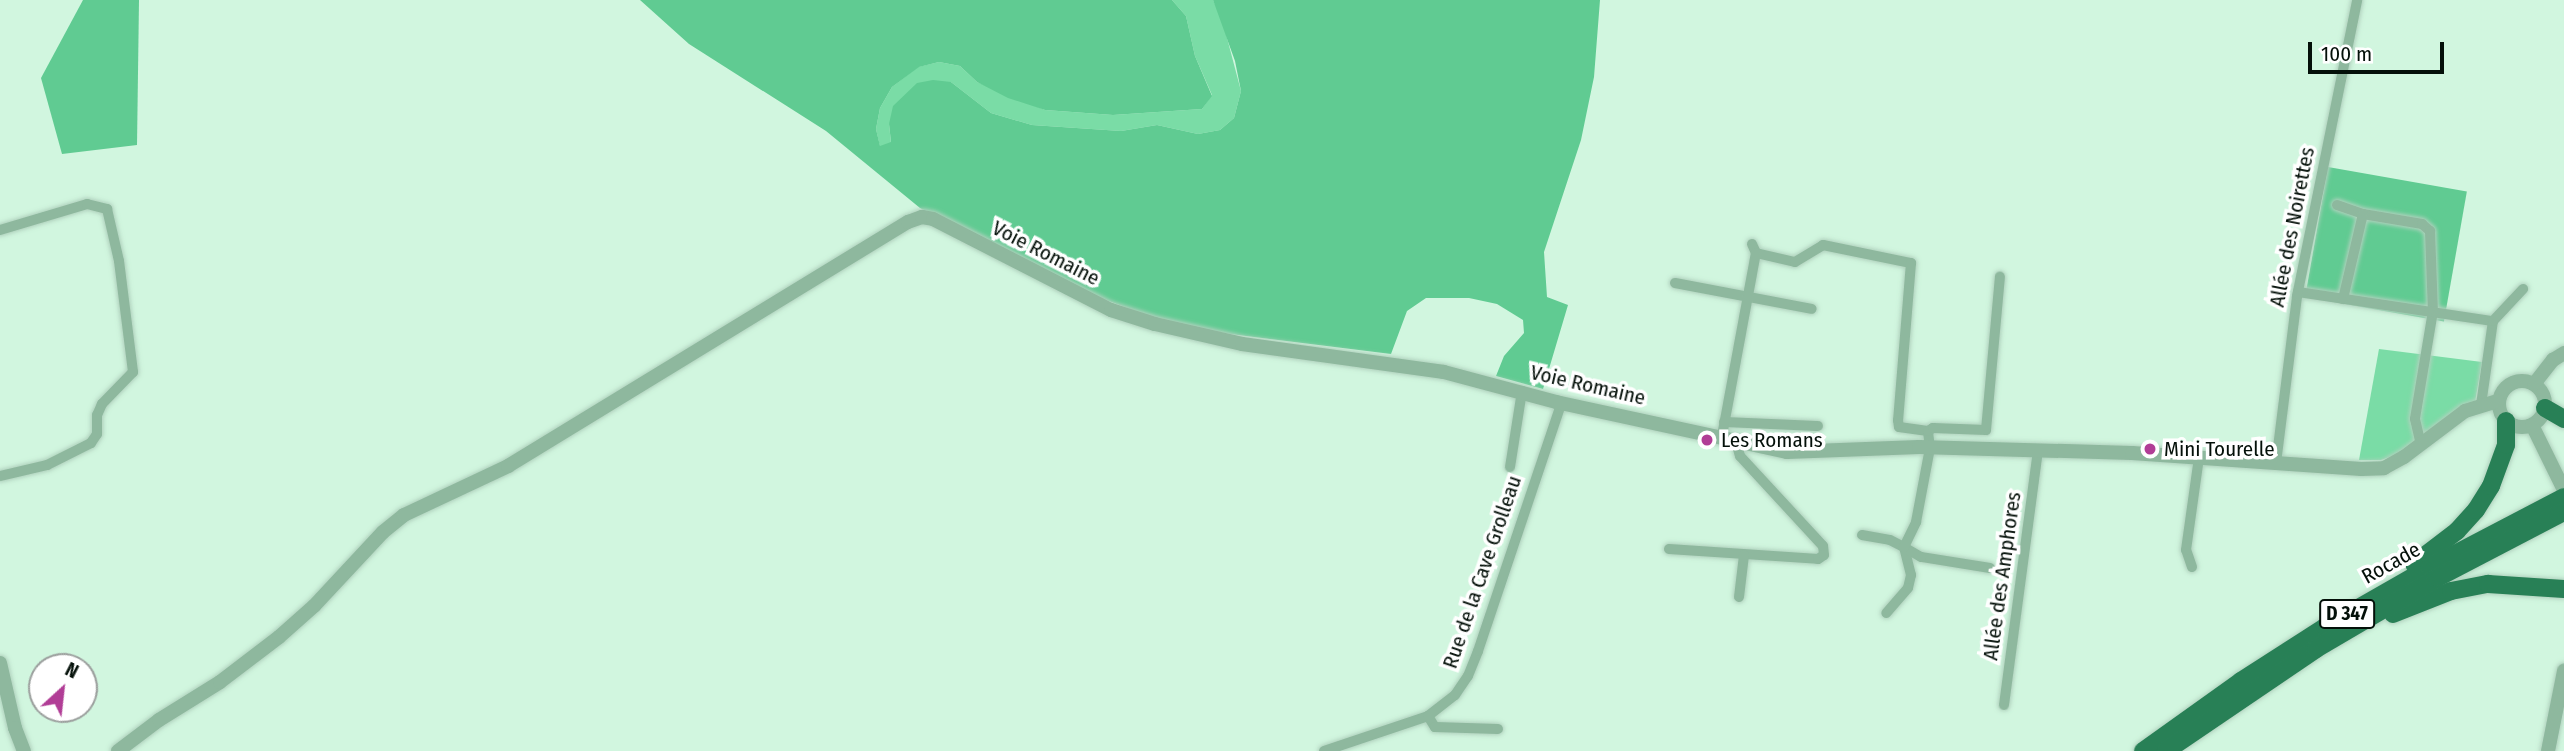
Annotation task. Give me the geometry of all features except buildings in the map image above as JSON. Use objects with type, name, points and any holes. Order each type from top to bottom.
[{"type":"highway","points":[[2545,408],[2564,419]]},
{"type":"highway","points":[[2506,421],[2506,445],[2491,486],[2476,510],[2432,553],[2337,612],[2332,631],[2356,633],[2409,607],[2451,591],[2488,584],[2564,589]]},
{"type":"highway","name":"Rocade","points":[[2143,751],[2241,681],[2332,631],[2430,567],[2564,497]]},
{"type":"highway","name":"D 347","points":[[2166,751],[2332,631],[2564,512]]},
{"type":"street","name":"Allée des Noirettes","points":[[2276,463],[2298,292],[2357,0]]},
{"type":"street","points":[[0,230],[87,204],[107,209],[119,261],[133,372],[102,404],[97,415],[97,434],[91,443],[47,465],[0,476]]},
{"type":"street","points":[[2337,205],[2363,214],[2422,225],[2430,232],[2433,311],[2415,419],[2421,444]]},
{"type":"street","points":[[2343,299],[2363,214]]},
{"type":"street","name":"Voie Romaine","points":[[117,751],[159,720],[220,682],[302,617],[383,532],[404,515],[508,466],[917,217],[933,219],[1095,303],[1155,324],[1242,344],[1444,372],[1562,402],[1727,432],[1787,452],[1930,448],[2384,468],[2465,411],[2498,401]]},
{"type":"street","points":[[1669,549],[1818,559],[1824,555],[1823,546],[1740,456],[1727,432],[1754,249],[1795,262],[1823,246],[1911,262],[1898,420],[1899,427],[1928,431],[1933,428],[1986,430],[2000,278]]},
{"type":"street","points":[[1675,284],[1812,309]]},
{"type":"street","points":[[2481,405],[2493,321],[2523,289]]},
{"type":"street","points":[[2298,292],[2493,321]]},
{"type":"street","points":[[2534,384],[2553,360],[2564,353]]},
{"type":"street","points":[[2527,381],[2534,384],[2543,394],[2545,408],[2532,425],[2518,427],[2506,421],[2498,401],[2500,394],[2512,383],[2527,381]]},
{"type":"street","points":[[1510,467],[1522,391]]},
{"type":"street","name":"Rue de la Cave Grolleau","points":[[1324,751],[1428,716],[1455,695],[1468,676],[1562,402]]},
{"type":"street","points":[[2532,425],[2564,490]]},
{"type":"street","points":[[1727,432],[1818,426]]},
{"type":"street","points":[[1886,613],[1908,588],[1911,575],[1904,547],[1916,522],[1930,448],[1928,431]]},
{"type":"street","name":"Allée des Amphores","points":[[2004,705],[2038,451]]},
{"type":"street","points":[[2192,567],[2186,550],[2199,458]]},
{"type":"street","points":[[1862,535],[1890,540],[1921,557],[1990,568]]},
{"type":"street","points":[[1739,597],[1744,555]]},
{"type":"street","points":[[0,663],[24,751]]},
{"type":"street","points":[[2548,751],[2564,671]]},
{"type":"street","points":[[1428,716],[1435,727],[1498,729]]},
{"type":"green space","points":[[83,0],[139,0],[137,145],[62,154],[41,78]]},
{"type":"green space","points":[[640,0],[1172,0],[1186,16],[1195,56],[1212,96],[1202,109],[1113,115],[1045,110],[1008,98],[977,82],[960,66],[939,62],[919,67],[892,87],[880,108],[876,129],[880,146],[891,142],[889,124],[893,106],[917,83],[933,80],[951,82],[991,113],[1032,125],[1121,131],[1157,125],[1198,134],[1220,130],[1234,118],[1241,91],[1235,61],[1213,0],[1600,0],[1594,77],[1581,140],[1544,252],[1547,297],[1568,305],[1543,389],[1496,376],[1504,356],[1524,333],[1523,320],[1497,304],[1469,298],[1426,298],[1407,311],[1391,354],[1230,334],[1168,323],[1084,292],[920,208],[826,131],[689,44]]},
{"type":"green space","points":[[1172,0],[1213,0],[1222,19],[1241,91],[1234,118],[1220,130],[1198,134],[1157,125],[1121,131],[1032,125],[991,113],[951,82],[889,124],[891,143],[880,147],[876,129],[880,108],[892,87],[918,67],[939,62],[960,66],[977,82],[1045,110],[1113,115],[1202,109],[1212,95],[1195,56],[1186,16]]},
{"type":"green space","points":[[2328,167],[2467,191],[2444,321],[2305,297]]},
{"type":"green space","points":[[2379,349],[2482,362],[2475,402],[2405,452],[2381,460],[2359,460]]},
{"type":"place","name":"Les Romans","points":[[1707,440]]},
{"type":"place","name":"Mini Tourelle","points":[[2150,449]]}]
